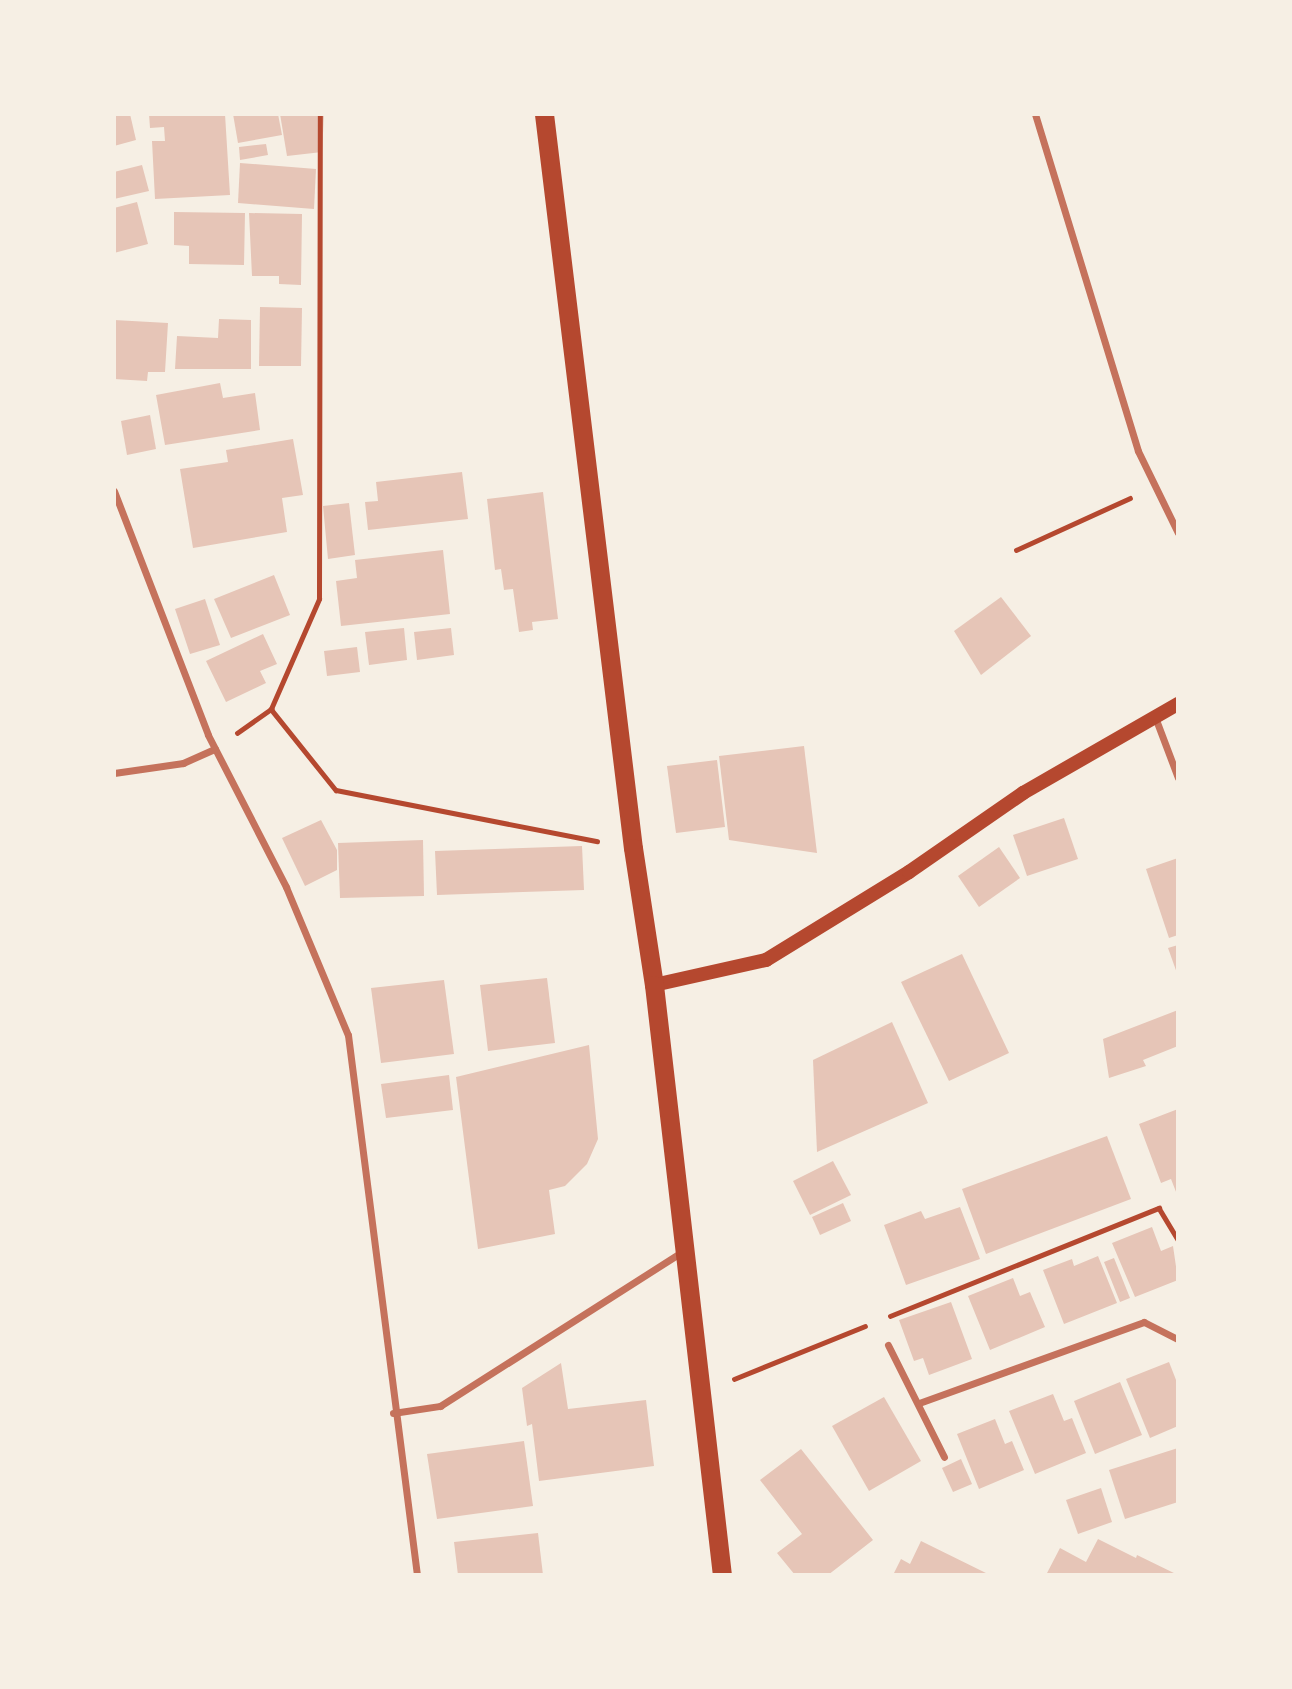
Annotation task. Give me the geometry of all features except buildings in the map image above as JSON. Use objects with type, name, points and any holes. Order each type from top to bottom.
[{"type":"highway","points":[[544,114],[633,848],[654,985],[722,1575]]},
{"type":"main road","points":[[654,985],[766,960],[909,872],[1023,793],[1178,704]]},
{"type":"street","points":[[1035,114],[1138,451],[1178,533]]},
{"type":"street","points":[[114,491],[215,749],[286,887],[348,1035],[393,1413],[417,1575]]},
{"type":"street","points":[[1155,716],[1178,778]]},
{"type":"street","points":[[114,773],[183,764],[215,749]]},
{"type":"street","points":[[393,1413],[440,1406],[685,1250]]},
{"type":"street","points":[[919,1403],[1144,1322],[1178,1339]]},
{"type":"street","points":[[888,1345],[944,1457]]},
{"type":"path","points":[[215,749],[271,709],[319,599],[320,114]]},
{"type":"path","points":[[1016,550],[1154,486]]},
{"type":"path","points":[[271,709],[336,790],[633,848]]},
{"type":"path","points":[[699,1393],[1159,1208],[1178,1240]]}]
